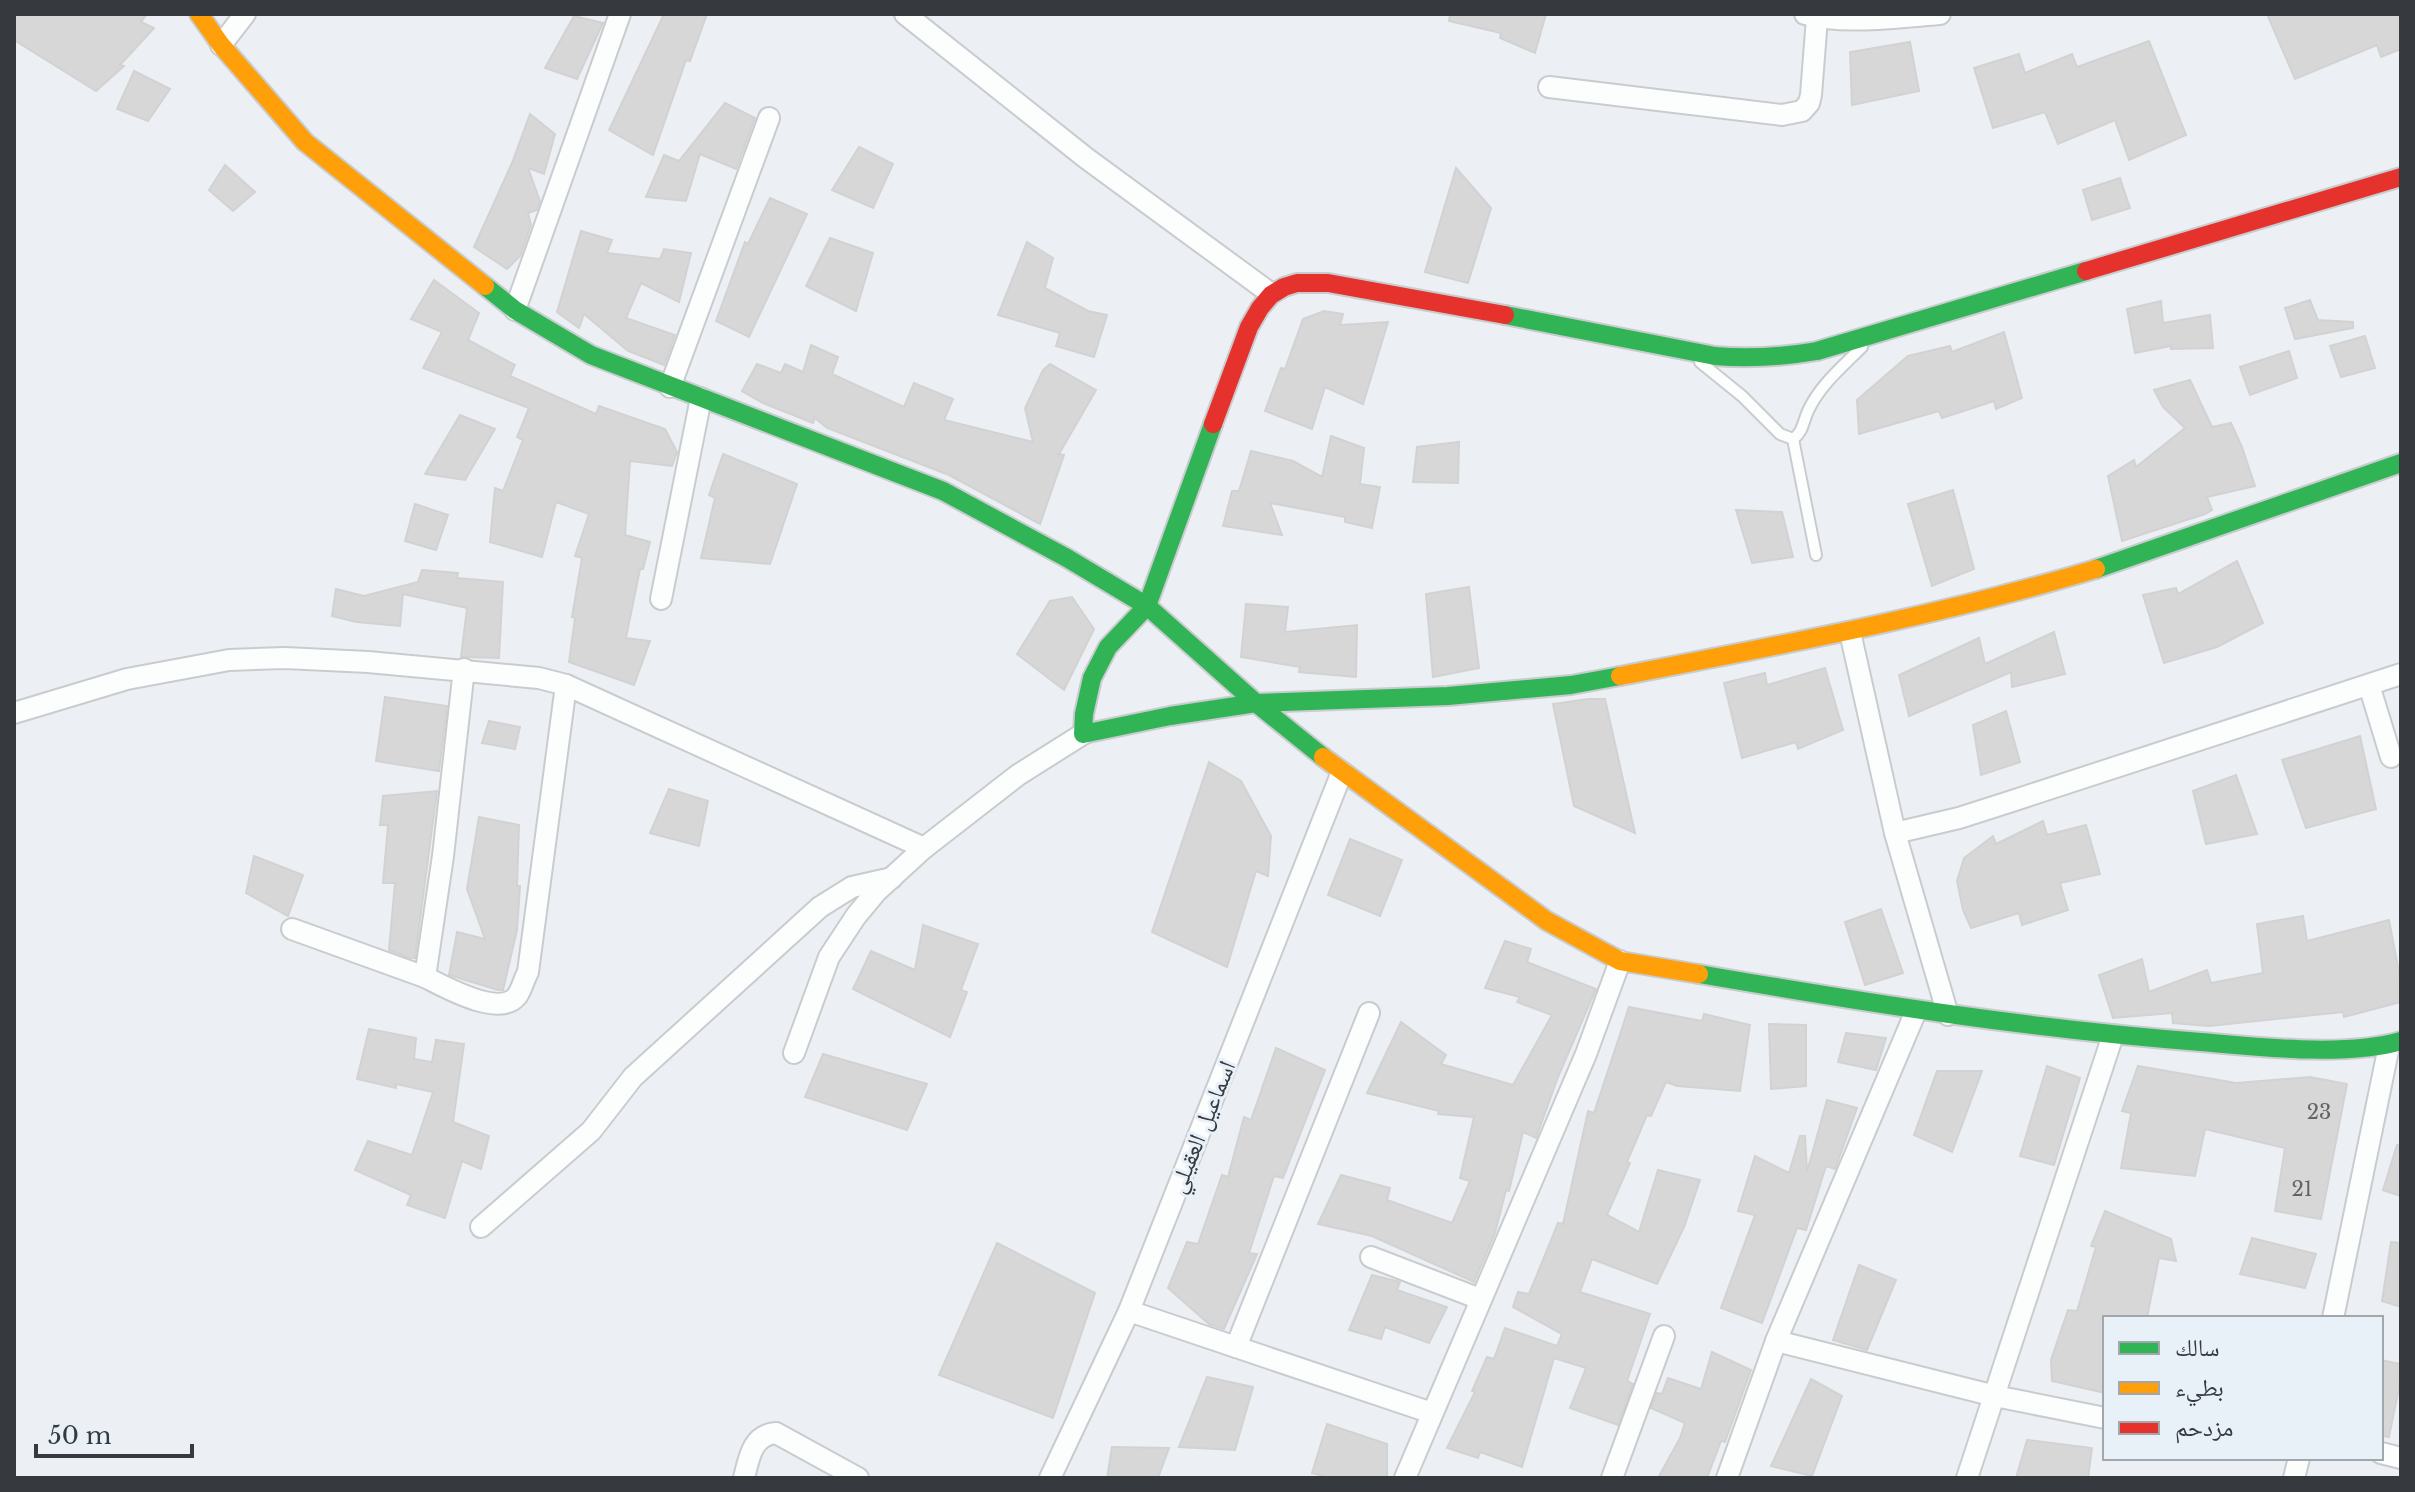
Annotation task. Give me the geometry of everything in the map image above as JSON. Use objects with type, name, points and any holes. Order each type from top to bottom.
[{"type":"street","points":[[199,14],[221,45],[305,142],[515,310],[591,355],[943,491],[1067,558],[1147,606],[1256,703],[1342,772],[1547,921],[1620,961],[1916,1011],[2113,1035],[2265,1047],[2365,1049],[2395,1044],[2333,1316]]},
{"type":"street","points":[[221,45],[245,14]]},
{"type":"street","points":[[515,310],[620,14]]},
{"type":"street","points":[[905,14],[1086,158],[1270,293]]},
{"type":"street","points":[[1549,87],[1782,115],[1795,114],[1809,103],[1811,95],[1811,16],[1876,19],[1940,14]]},
{"type":"street","points":[[670,387],[769,118]]},
{"type":"street","points":[[1083,734],[1085,703],[1094,671],[1121,629],[1147,606],[1241,346],[1258,307],[1270,293],[1293,284],[1311,282],[1366,288],[1682,349],[1749,359],[1783,357],[1874,336],[2401,177]]},
{"type":"street","points":[[661,599],[701,398]]},
{"type":"street","points":[[794,1053],[829,957],[856,916],[924,848],[1018,775],[1083,734],[1256,703],[1448,696],[1571,685],[1850,632],[2003,597],[2117,563],[2401,463]]},
{"type":"street","points":[[1850,632],[1895,833],[1948,1015]]},
{"type":"street","points":[[14,713],[127,679],[229,660],[285,658],[464,669],[539,678],[566,685],[924,848]]},
{"type":"street","points":[[425,977],[443,856],[464,669]]},
{"type":"street","points":[[1895,833],[1997,806],[2401,674]]},
{"type":"street","points":[[292,929],[425,977],[481,1001],[509,1003],[528,972],[566,685]]},
{"type":"street","points":[[2369,685],[2391,757]]},
{"type":"street","name":"اسماعيل العقيلي","points":[[1050,1478],[1129,1311],[1342,772]]},
{"type":"street","points":[[481,1227],[591,1131],[633,1077],[820,907],[852,887],[892,878]]},
{"type":"street","points":[[1405,1478],[1586,1054],[1620,961]]},
{"type":"street","points":[[1727,1478],[1776,1341],[1916,1011]]},
{"type":"street","points":[[1236,1347],[1369,1013]]},
{"type":"street","points":[[1967,1478],[2113,1035]]},
{"type":"street","points":[[1371,1257],[1480,1299]]},
{"type":"street","points":[[1129,1311],[1432,1413]]},
{"type":"street","points":[[1612,1478],[1664,1336]]},
{"type":"street","points":[[1776,1341],[1995,1396],[2103,1418]]},
{"type":"street","points":[[744,1478],[755,1444],[760,1438],[776,1433],[858,1478]]},
{"type":"lane","points":[[1793,439],[1801,432],[1819,391],[1874,336]]},
{"type":"lane","points":[[1682,349],[1723,379],[1783,437],[1793,439]]},
{"type":"lane","points":[[1793,439],[1816,555]]},
{"type":"building","points":[[14,14],[147,14],[141,22],[154,28],[120,65],[124,66],[96,91],[14,40]]},
{"type":"building","points":[[664,14],[707,14],[690,61],[686,60],[653,155],[609,130]]},
{"type":"building","points":[[1450,14],[1546,14],[1535,53],[1500,38],[1501,33],[1449,21]]},
{"type":"building","points":[[2267,14],[2401,14],[2401,49],[2381,57],[2377,45],[2295,79]]},
{"type":"building","points":[[574,16],[603,23],[577,79],[545,68]]},
{"type":"building","points":[[2149,41],[2186,135],[2129,160],[2115,120],[2058,144],[2045,112],[1993,128],[1974,68],[2019,54],[2025,73],[2072,54],[2077,67]]},
{"type":"building","points":[[1910,42],[1919,91],[1852,105],[1850,52]]},
{"type":"building","points":[[134,71],[170,89],[148,121],[117,109]]},
{"type":"building","points":[[725,103],[755,118],[736,169],[700,154],[686,201],[646,197],[664,155],[679,161]]},
{"type":"building","points":[[530,114],[555,134],[544,174],[528,168],[540,201],[537,210],[528,213],[531,225],[520,256],[507,269],[474,247],[512,163]]},
{"type":"building","points":[[859,147],[893,164],[873,208],[832,190]]},
{"type":"building","points":[[225,165],[255,192],[233,211],[209,190]]},
{"type":"building","points":[[1456,168],[1491,208],[1468,283],[1425,272]]},
{"type":"building","points":[[2120,178],[2130,208],[2092,220],[2083,190]]},
{"type":"building","points":[[770,198],[807,214],[749,337],[716,321],[745,242],[748,244]]},
{"type":"building","points":[[581,231],[612,240],[607,253],[660,259],[664,249],[691,253],[679,302],[641,283],[626,318],[675,335],[664,365],[628,351],[584,314],[579,328],[557,312]]},
{"type":"building","points":[[830,238],[873,253],[856,311],[806,286]]},
{"type":"building","points":[[1027,242],[1053,258],[1045,288],[1088,311],[1107,315],[1094,357],[1056,346],[1060,333],[998,315]]},
{"type":"building","points":[[434,280],[479,313],[468,340],[515,365],[510,376],[596,414],[599,406],[665,429],[677,452],[672,466],[630,461],[625,535],[650,542],[643,569],[640,569],[626,638],[650,641],[634,685],[569,662],[575,618],[572,617],[582,558],[575,556],[589,514],[556,502],[542,557],[490,542],[495,488],[503,491],[523,440],[517,437],[529,408],[423,368],[442,332],[411,319]]},
{"type":"building","points":[[2310,300],[2318,320],[2353,322],[2353,328],[2295,339],[2285,308]]},
{"type":"building","points":[[2161,301],[2163,323],[2210,315],[2213,348],[2171,349],[2171,346],[2135,353],[2127,309]]},
{"type":"building","points":[[1324,311],[1343,314],[1340,325],[1388,322],[1363,404],[1325,387],[1312,429],[1265,411],[1281,368],[1285,369],[1303,319]]},
{"type":"building","points":[[2004,332],[2022,398],[1996,409],[1994,401],[1942,418],[1939,411],[1859,434],[1857,400],[1908,356],[1950,346],[1952,352]]},
{"type":"building","points":[[2365,336],[2375,368],[2341,377],[2330,346]]},
{"type":"building","points":[[811,345],[838,357],[832,374],[904,407],[914,383],[953,399],[944,420],[1033,442],[1025,408],[1043,370],[1050,364],[1096,390],[1059,454],[1064,455],[1040,524],[949,475],[827,428],[815,418],[813,423],[763,403],[742,391],[757,364],[781,373],[785,364],[803,372]]},
{"type":"building","points":[[2289,351],[2297,378],[2250,395],[2240,367]]},
{"type":"building","points":[[2190,380],[2212,427],[2231,423],[2255,486],[2207,497],[2212,510],[2205,514],[2122,541],[2108,476],[2134,460],[2136,467],[2185,428],[2163,407],[2154,390]]},
{"type":"building","points":[[460,415],[495,429],[465,480],[425,474]]},
{"type":"building","points":[[1331,436],[1364,448],[1360,484],[1380,487],[1372,528],[1345,522],[1345,517],[1270,503],[1282,535],[1223,526],[1232,491],[1239,491],[1251,451],[1293,461],[1322,477]]},
{"type":"building","points":[[1459,442],[1458,483],[1413,482],[1417,447]]},
{"type":"building","points":[[723,454],[797,484],[770,564],[701,558],[715,498],[709,495]]},
{"type":"building","points":[[1953,490],[1974,569],[1932,586],[1908,504]]},
{"type":"building","points":[[415,504],[448,515],[436,550],[405,541]]},
{"type":"building","points":[[1736,510],[1782,512],[1793,557],[1752,563]]},
{"type":"building","points":[[2237,561],[2263,623],[2217,647],[2164,663],[2143,595],[2176,588],[2178,594]]},
{"type":"building","points":[[422,570],[458,573],[457,578],[503,582],[499,658],[461,657],[467,608],[403,594],[400,626],[356,622],[332,616],[336,589],[364,596],[418,582]]},
{"type":"building","points":[[1469,587],[1479,668],[1433,677],[1426,594]]},
{"type":"building","points":[[1072,597],[1094,629],[1064,690],[1017,654],[1050,601]]},
{"type":"building","points":[[1246,604],[1288,607],[1285,632],[1357,625],[1356,677],[1299,672],[1300,667],[1241,657]]},
{"type":"building","points":[[2054,632],[2065,674],[2012,687],[2011,672],[1909,716],[1899,675],[1979,638],[1985,664]]},
{"type":"building","points":[[1825,668],[1843,730],[1798,749],[1796,742],[1742,758],[1724,683],[1765,673],[1767,685]]},
{"type":"building","points":[[385,697],[447,706],[439,771],[376,761]]},
{"type":"building","points":[[1605,699],[1635,833],[1574,806],[1553,704]]},
{"type":"building","points":[[2006,711],[2020,762],[1981,775],[1973,725]]},
{"type":"building","points":[[489,721],[520,727],[515,749],[482,743]]},
{"type":"building","points":[[2360,736],[2376,809],[2306,828],[2282,760]]},
{"type":"building","points":[[1209,762],[1241,781],[1271,836],[1268,876],[1256,871],[1227,967],[1152,932]]},
{"type":"building","points":[[2236,775],[2257,834],[2206,844],[2193,791]]},
{"type":"building","points":[[669,789],[708,801],[699,846],[650,833]]},
{"type":"building","points":[[437,791],[415,958],[410,958],[389,950],[395,883],[383,883],[388,825],[380,825],[383,796]]},
{"type":"building","points":[[479,817],[519,825],[517,930],[503,990],[449,975],[457,932],[485,939],[467,889]]},
{"type":"building","points":[[2043,821],[2047,835],[2086,825],[2100,874],[2060,883],[2068,910],[2022,925],[2019,913],[1971,928],[1963,910],[1957,881],[1964,858],[1993,836],[1996,844]]},
{"type":"building","points":[[1350,839],[1402,860],[1380,916],[1328,895]]},
{"type":"building","points":[[254,856],[303,875],[288,916],[246,893]]},
{"type":"building","points":[[1881,909],[1903,973],[1865,985],[1845,922]]},
{"type":"building","points":[[2303,916],[2307,941],[2389,920],[2401,983],[2401,1002],[2344,1017],[2343,1012],[2209,1026],[2173,1023],[2172,1013],[2113,1018],[2099,975],[2142,959],[2149,992],[2207,970],[2211,983],[2263,973],[2257,924]]},
{"type":"building","points":[[923,925],[978,944],[961,990],[967,992],[950,1037],[853,989],[871,951],[915,970]]},
{"type":"building","points":[[1505,941],[1531,949],[1527,962],[1596,989],[1536,1138],[1523,1132],[1509,1191],[1506,1190],[1495,1233],[1474,1282],[1372,1236],[1318,1224],[1341,1175],[1390,1188],[1387,1200],[1452,1223],[1470,1181],[1460,1178],[1474,1117],[1438,1114],[1439,1111],[1367,1093],[1401,1022],[1446,1055],[1441,1064],[1513,1085],[1552,1015],[1517,1002],[1520,997],[1485,988]]},
{"type":"building","points":[[1629,1007],[1702,1021],[1704,1014],[1750,1025],[1740,1091],[1677,1086],[1666,1082],[1651,1116],[1647,1115],[1607,1215],[1639,1232],[1658,1170],[1700,1180],[1684,1227],[1657,1284],[1592,1259],[1580,1292],[1650,1314],[1627,1381],[1633,1384],[1618,1425],[1570,1408],[1586,1368],[1554,1358],[1522,1467],[1480,1452],[1478,1458],[1447,1448],[1475,1392],[1472,1391],[1487,1357],[1494,1359],[1505,1328],[1557,1346],[1562,1334],[1513,1307],[1518,1292],[1529,1294],[1558,1223],[1563,1224],[1588,1111],[1594,1113]]},
{"type":"building","points":[[1769,1024],[1806,1025],[1806,1086],[1771,1089]]},
{"type":"building","points":[[369,1029],[416,1038],[414,1059],[432,1062],[436,1040],[464,1044],[453,1122],[489,1136],[481,1169],[462,1161],[445,1218],[407,1205],[411,1195],[355,1170],[368,1141],[412,1155],[433,1092],[357,1079]]},
{"type":"building","points":[[1846,1033],[1886,1038],[1876,1070],[1838,1062]]},
{"type":"building","points":[[1276,1048],[1325,1070],[1283,1178],[1274,1176],[1249,1253],[1257,1254],[1224,1329],[1209,1324],[1168,1288],[1187,1242],[1198,1244],[1222,1175],[1228,1177],[1244,1117],[1251,1120]]},
{"type":"building","points":[[823,1054],[927,1084],[907,1130],[805,1097]]},
{"type":"building","points":[[2047,1066],[2080,1078],[2054,1165],[2020,1156]]},
{"type":"building","points":[[2138,1066],[2236,1083],[2310,1077],[2347,1084],[2321,1219],[2275,1211],[2285,1148],[2205,1129],[2195,1176],[2121,1168],[2131,1113],[2122,1111]]},
{"type":"building","points":[[1937,1071],[1982,1071],[1952,1152],[1914,1135]]},
{"type":"building","points":[[1827,1100],[1857,1108],[1835,1169],[1826,1166],[1806,1230],[1797,1228],[1762,1323],[1721,1308],[1755,1215],[1738,1211],[1755,1156],[1789,1173],[1800,1136],[1805,1136],[1807,1172]]},
{"type":"building","points":[[2397,1145],[2401,1146],[2401,1196],[2383,1190]]},
{"type":"building","points":[[2105,1211],[2171,1239],[2176,1261],[2159,1258],[2147,1316],[2103,1316],[2103,1393],[2052,1381],[2051,1360],[2068,1310],[2077,1311],[2096,1247],[2091,1246]]},
{"type":"building","points":[[2252,1238],[2316,1254],[2305,1288],[2240,1274]]},
{"type":"building","points":[[2391,1242],[2401,1243],[2401,1307],[2382,1301]]},
{"type":"building","points":[[997,1243],[1095,1293],[1053,1418],[939,1375]]},
{"type":"building","points":[[1859,1265],[1896,1280],[1867,1350],[1833,1340]]},
{"type":"building","points":[[1372,1275],[1400,1282],[1397,1290],[1447,1307],[1429,1343],[1385,1327],[1381,1339],[1349,1330]]},
{"type":"building","points":[[1712,1352],[1751,1370],[1725,1442],[1721,1441],[1707,1478],[1658,1478],[1685,1423],[1651,1408],[1657,1393],[1662,1394],[1668,1378],[1701,1389]]},
{"type":"building","points":[[2383,1360],[2401,1364],[2389,1437],[2383,1436]]},
{"type":"building","points":[[1207,1377],[1253,1387],[1235,1450],[1179,1447]]},
{"type":"building","points":[[1811,1379],[1842,1396],[1812,1476],[1771,1466]]},
{"type":"building","points":[[1327,1424],[1387,1444],[1387,1478],[1330,1478],[1312,1473]]},
{"type":"building","points":[[2027,1440],[2092,1448],[2088,1478],[2016,1478]]},
{"type":"building","points":[[1112,1447],[1169,1448],[1158,1478],[1107,1478]]},
{"type":"traffic: fast","points":[[1505,315],[1715,356],[1779,356],[1817,351],[2086,271]]},
{"type":"traffic: fast","points":[[485,286],[515,310],[591,355],[943,491],[1067,558],[1147,606],[1256,703],[1323,757]]},
{"type":"traffic: fast","points":[[1213,424],[1147,606],[1108,647],[1092,678],[1083,734],[1256,703],[1448,696],[1571,685],[1620,676]]},
{"type":"traffic: fast","points":[[2096,569],[2401,463]]},
{"type":"traffic: fast","points":[[1699,974],[1949,1014],[2138,1037],[2329,1050],[2401,1041]]},
{"type":"traffic: slow","points":[[199,14],[221,45],[305,142],[485,286]]},
{"type":"traffic: slow","points":[[1620,676],[1919,615],[2096,569]]},
{"type":"traffic: slow","points":[[1323,757],[1547,921],[1620,961],[1699,974]]},
{"type":"traffic: jam","points":[[2086,271],[2401,177]]},
{"type":"traffic: jam","points":[[1213,424],[1249,327],[1271,295],[1284,287],[1297,283],[1328,283],[1505,315]]}]
